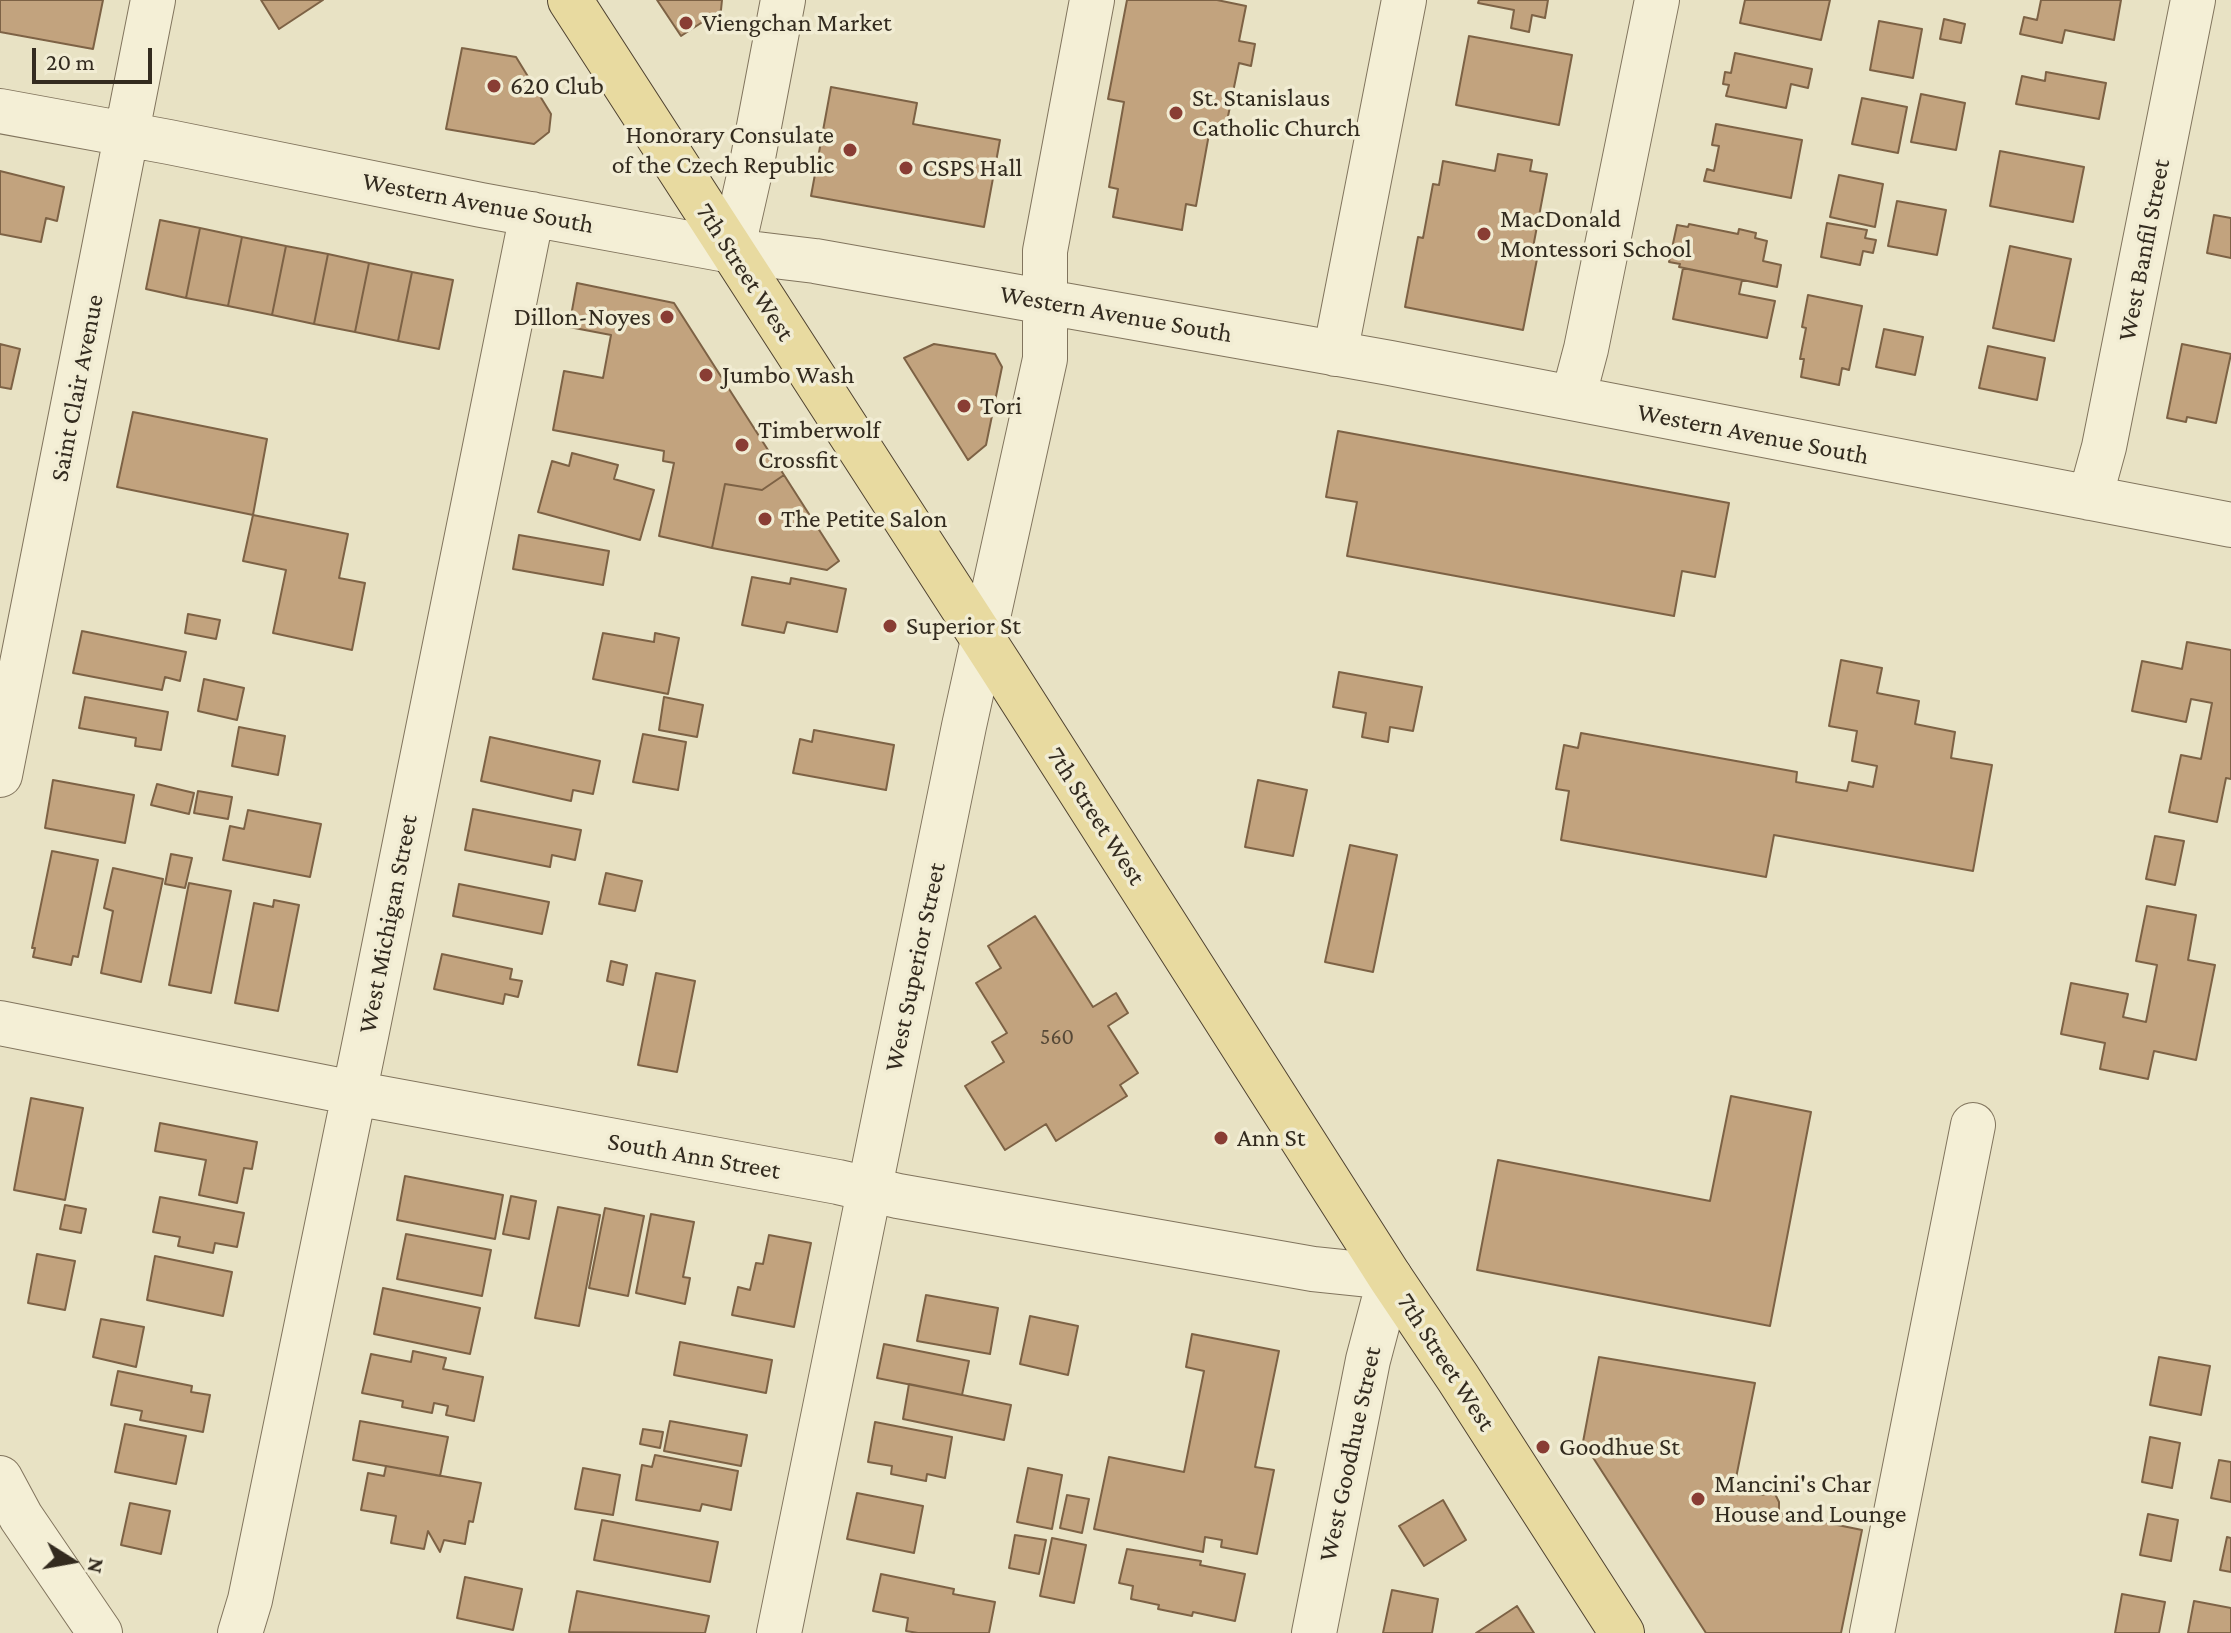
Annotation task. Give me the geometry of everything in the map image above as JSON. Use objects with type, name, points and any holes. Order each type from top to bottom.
[{"type":"main road","name":"7th Street West","points":[[570,0],[1622,1633]]},
{"type":"street","name":"Saint Clair Avenue","points":[[0,775],[153,0]]},
{"type":"street","points":[[732,251],[783,0]]},
{"type":"street","name":"West Superior Street","points":[[779,1633],[1045,359],[1045,251],[1092,0]]},
{"type":"street","points":[[1335,354],[1404,0]]},
{"type":"street","points":[[1573,398],[1586,349],[1657,0]]},
{"type":"street","name":"West Banfil Street","points":[[2090,498],[2108,432],[2193,0]]},
{"type":"street","name":"Western Avenue South","points":[[0,111],[732,251],[815,261],[1573,398],[2231,525]]},
{"type":"street","name":"West Michigan Street","points":[[240,1633],[250,1600],[532,214]]},
{"type":"street","name":"South Ann Street","points":[[0,1023],[898,1196],[1313,1269],[1390,1277]]},
{"type":"street","points":[[1872,1633],[1973,1125]]},
{"type":"street","name":"West Goodhue Street","points":[[1314,1633],[1368,1360],[1390,1277]]},
{"type":"street","points":[[0,1478],[21,1517],[100,1633]]},
{"type":"building","points":[[0,0],[103,0],[93,49],[0,32]]},
{"type":"building","points":[[261,0],[323,0],[279,29]]},
{"type":"building","name":"Viengchan Market","points":[[657,0],[722,0],[721,10],[681,36]]},
{"type":"building","name":"St. Stanislaus Catholic Church","points":[[1127,0],[1217,0],[1246,6],[1239,41],[1255,44],[1251,66],[1239,63],[1226,126],[1211,123],[1196,206],[1186,204],[1182,230],[1113,217],[1118,189],[1109,187],[1124,102],[1108,99]]},
{"type":"building","points":[[1479,0],[1548,0],[1545,18],[1532,15],[1529,32],[1511,28],[1514,10],[1478,3]]},
{"type":"building","points":[[1745,0],[1830,0],[1821,40],[1740,23]]},
{"type":"building","points":[[2041,0],[2121,0],[2114,40],[2065,30],[2062,43],[2020,34],[2024,17],[2037,20]]},
{"type":"building","points":[[1944,19],[1965,24],[1961,43],[1940,39]]},
{"type":"building","points":[[1879,21],[1922,29],[1913,78],[1870,70]]},
{"type":"building","points":[[1469,36],[1572,55],[1559,125],[1456,105]]},
{"type":"building","name":"620 Club","points":[[462,48],[516,57],[551,114],[549,132],[534,144],[446,129]]},
{"type":"building","points":[[1735,53],[1812,69],[1808,88],[1791,84],[1786,108],[1726,96],[1729,85],[1723,84],[1725,72],[1731,73]]},
{"type":"building","points":[[2046,72],[2106,83],[2099,119],[2016,104],[2022,76],[2045,81]]},
{"type":"building","name":"CSPS Hall","points":[[831,87],[917,103],[913,124],[1000,140],[984,227],[811,196]]},
{"type":"building","points":[[1921,94],[1965,103],[1956,150],[1911,142]]},
{"type":"building","points":[[1862,98],[1907,107],[1898,153],[1852,144]]},
{"type":"building","points":[[1716,124],[1802,140],[1791,198],[1704,181],[1707,169],[1714,171],[1719,146],[1712,145]]},
{"type":"building","points":[[2000,151],[2084,167],[2073,222],[1990,206]]},
{"type":"building","points":[[1498,154],[1532,160],[1530,171],[1547,174],[1531,258],[1537,259],[1523,330],[1405,307],[1418,237],[1423,238],[1433,184],[1439,185],[1443,161],[1495,171]]},
{"type":"building","points":[[0,171],[64,187],[57,221],[46,218],[41,242],[0,234]]},
{"type":"building","points":[[1839,175],[1883,184],[1875,227],[1830,217]]},
{"type":"building","points":[[1897,201],[1946,210],[1937,255],[1888,246]]},
{"type":"building","points":[[2214,215],[2231,218],[2231,258],[2207,253]]},
{"type":"building","points":[[160,220],[200,228],[186,298],[146,289]]},
{"type":"building","points":[[1827,223],[1867,230],[1865,238],[1876,240],[1873,253],[1863,251],[1860,265],[1821,257]]},
{"type":"building","points":[[1689,224],[1738,234],[1739,229],[1756,233],[1755,238],[1767,241],[1763,261],[1781,265],[1777,287],[1679,267],[1680,264],[1669,262],[1677,225],[1688,227]]},
{"type":"building","points":[[200,228],[242,237],[228,306],[186,298]]},
{"type":"building","points":[[242,237],[286,246],[272,315],[228,306]]},
{"type":"building","points":[[286,246],[328,254],[314,324],[272,315]]},
{"type":"building","points":[[2010,246],[2071,259],[2054,341],[1993,328]]},
{"type":"building","points":[[328,254],[369,263],[355,332],[314,324]]},
{"type":"building","points":[[369,263],[412,272],[398,341],[355,332]]},
{"type":"building","points":[[1683,268],[1742,280],[1739,294],[1775,301],[1767,338],[1673,319]]},
{"type":"building","points":[[412,272],[453,280],[439,349],[398,341]]},
{"type":"building","points":[[577,283],[674,303],[784,475],[762,490],[725,484],[712,548],[659,536],[674,463],[663,461],[664,451],[553,430],[564,371],[603,378],[611,335],[569,327]]},
{"type":"building","points":[[1808,295],[1862,306],[1849,370],[1842,368],[1839,385],[1801,377],[1804,359],[1800,359],[1806,328],[1802,327]]},
{"type":"building","points":[[1884,329],[1923,337],[1915,375],[1876,367]]},
{"type":"building","points":[[0,344],[20,349],[11,389],[0,387]]},
{"type":"building","name":"Tori","points":[[934,344],[995,354],[1002,367],[986,445],[968,460],[904,358]]},
{"type":"building","points":[[2182,344],[2231,354],[2216,423],[2187,417],[2186,422],[2167,418]]},
{"type":"building","points":[[1988,346],[2045,358],[2037,400],[1979,388]]},
{"type":"building","points":[[133,412],[267,439],[253,515],[117,487]]},
{"type":"building","points":[[1338,431],[1729,503],[1715,577],[1682,571],[1674,616],[1347,556],[1357,502],[1326,497]]},
{"type":"building","points":[[572,453],[618,465],[614,479],[654,490],[640,540],[538,512],[552,461],[569,466]]},
{"type":"building","name":"The Petite Salon","points":[[784,475],[839,561],[827,570],[712,548],[725,484],[762,490]]},
{"type":"building","points":[[253,515],[348,534],[339,578],[365,583],[352,650],[273,633],[286,570],[243,561]]},
{"type":"building","points":[[519,535],[609,551],[603,585],[513,569]]},
{"type":"building","points":[[752,577],[790,584],[791,578],[846,589],[837,632],[787,622],[784,633],[742,625]]},
{"type":"building","points":[[188,614],[220,620],[216,639],[185,633]]},
{"type":"building","points":[[82,631],[186,652],[180,681],[165,677],[162,690],[73,673]]},
{"type":"building","points":[[603,633],[654,642],[655,633],[679,638],[668,694],[593,679]]},
{"type":"building","points":[[2187,642],[2231,650],[2231,779],[2226,778],[2217,822],[2169,812],[2181,755],[2201,759],[2212,703],[2191,699],[2186,722],[2132,711],[2142,661],[2182,669]]},
{"type":"building","points":[[1841,660],[1882,668],[1877,693],[1919,701],[1915,724],[1955,732],[1951,758],[1992,765],[1973,871],[1774,835],[1766,877],[1561,840],[1569,791],[1556,789],[1564,745],[1578,748],[1581,733],[1797,772],[1796,782],[1847,791],[1849,782],[1873,787],[1877,766],[1852,761],[1857,731],[1829,726]]},
{"type":"building","points":[[1339,672],[1422,687],[1413,731],[1390,727],[1388,742],[1362,737],[1366,713],[1333,707]]},
{"type":"building","points":[[204,679],[244,688],[237,720],[198,711]]},
{"type":"building","points":[[85,697],[168,712],[161,750],[135,746],[136,738],[79,728]]},
{"type":"building","points":[[664,697],[703,705],[697,737],[659,730]]},
{"type":"building","points":[[239,727],[285,736],[278,775],[232,766]]},
{"type":"building","points":[[814,730],[894,745],[886,790],[793,773],[800,739],[812,742]]},
{"type":"building","points":[[643,734],[686,742],[678,790],[633,782]]},
{"type":"building","points":[[490,737],[600,761],[593,794],[573,790],[571,801],[481,781]]},
{"type":"building","points":[[53,780],[134,795],[125,843],[45,828]]},
{"type":"building","points":[[1258,780],[1307,790],[1293,856],[1245,847]]},
{"type":"building","points":[[157,784],[194,793],[189,814],[151,805]]},
{"type":"building","points":[[198,791],[232,797],[228,819],[194,813]]},
{"type":"building","points":[[473,809],[581,830],[575,860],[552,855],[550,867],[465,850]]},
{"type":"building","points":[[248,810],[321,824],[310,877],[223,860],[230,826],[244,829]]},
{"type":"building","points":[[2155,836],[2184,841],[2175,885],[2146,879]]},
{"type":"building","points":[[1350,845],[1397,855],[1373,972],[1325,962]]},
{"type":"building","points":[[52,851],[98,860],[78,957],[73,956],[71,965],[33,957],[35,948],[32,948]]},
{"type":"building","points":[[171,854],[192,858],[185,888],[165,884]]},
{"type":"building","points":[[113,868],[163,879],[141,982],[101,973],[113,911],[104,908]]},
{"type":"building","points":[[606,873],[642,881],[635,911],[599,904]]},
{"type":"building","points":[[189,883],[231,891],[211,993],[169,985]]},
{"type":"building","points":[[459,884],[549,902],[542,934],[453,916]]},
{"type":"building","points":[[274,900],[299,905],[278,1011],[235,1003],[254,903],[273,907]]},
{"type":"building","points":[[2147,906],[2196,915],[2188,960],[2215,965],[2196,1060],[2154,1051],[2148,1079],[2100,1069],[2105,1043],[2061,1034],[2071,983],[2128,994],[2123,1017],[2146,1022],[2157,965],[2136,961]]},
{"type":"building","points":[[1035,916],[1093,1007],[1116,993],[1128,1013],[1108,1026],[1138,1073],[1120,1085],[1127,1096],[1056,1141],[1046,1124],[1005,1150],[965,1086],[1004,1062],[992,1042],[1007,1033],[976,983],[1001,968],[988,946]]},
{"type":"building","points":[[442,954],[512,969],[510,979],[522,981],[518,997],[505,994],[503,1004],[434,989]]},
{"type":"building","points":[[611,961],[627,965],[623,985],[607,981]]},
{"type":"building","points":[[656,973],[695,981],[677,1072],[638,1065]]},
{"type":"building","points":[[1731,1096],[1811,1112],[1770,1326],[1477,1270],[1498,1160],[1710,1201]]},
{"type":"building","points":[[31,1098],[83,1108],[65,1200],[14,1190]]},
{"type":"building","points":[[160,1123],[257,1142],[252,1169],[244,1168],[237,1203],[199,1195],[206,1160],[155,1151]]},
{"type":"building","points":[[405,1176],[503,1195],[495,1239],[397,1220]]},
{"type":"building","points":[[511,1196],[536,1201],[529,1239],[503,1234]]},
{"type":"building","points":[[160,1197],[244,1213],[237,1247],[215,1243],[213,1253],[178,1246],[180,1237],[153,1232]]},
{"type":"building","points":[[65,1205],[86,1209],[81,1233],[60,1229]]},
{"type":"building","points":[[558,1207],[600,1215],[579,1326],[535,1318]]},
{"type":"building","points":[[605,1208],[644,1216],[628,1296],[589,1288]]},
{"type":"building","points":[[651,1214],[694,1222],[683,1277],[690,1278],[685,1304],[636,1293]]},
{"type":"building","points":[[406,1234],[491,1250],[482,1296],[397,1279]]},
{"type":"building","points":[[769,1235],[811,1243],[794,1327],[732,1315],[738,1287],[750,1290],[756,1263],[763,1264]]},
{"type":"building","points":[[37,1254],[75,1261],[65,1310],[28,1303]]},
{"type":"building","points":[[155,1256],[232,1272],[223,1316],[147,1300]]},
{"type":"building","points":[[383,1288],[480,1308],[470,1354],[374,1334]]},
{"type":"building","points":[[926,1295],[998,1308],[990,1354],[917,1341]]},
{"type":"building","points":[[1030,1316],[1078,1326],[1068,1375],[1020,1364]]},
{"type":"building","points":[[101,1319],[144,1327],[136,1367],[93,1357]]},
{"type":"building","points":[[1192,1334],[1279,1351],[1255,1467],[1274,1470],[1257,1554],[1221,1547],[1222,1540],[1205,1537],[1203,1552],[1094,1529],[1109,1457],[1184,1472],[1204,1371],[1186,1367]]},
{"type":"building","points":[[680,1342],[772,1360],[766,1393],[674,1375]]},
{"type":"building","points":[[884,1344],[969,1361],[962,1395],[877,1378]]},
{"type":"building","points":[[413,1351],[446,1358],[443,1369],[483,1377],[474,1421],[446,1415],[448,1406],[434,1403],[432,1413],[402,1407],[403,1401],[362,1393],[371,1354],[411,1362]]},
{"type":"building","name":"Mancini's Char House and Lounge","points":[[1599,1357],[1755,1383],[1734,1488],[1762,1495],[1773,1490],[1779,1502],[1779,1513],[1862,1530],[1841,1633],[1706,1633],[1583,1442]]},
{"type":"building","points":[[2159,1357],[2210,1366],[2201,1415],[2150,1405]]},
{"type":"building","points":[[118,1371],[192,1386],[191,1392],[210,1395],[203,1432],[140,1420],[142,1411],[111,1405]]},
{"type":"building","points":[[909,1384],[1011,1405],[1004,1440],[903,1419]]},
{"type":"building","points":[[360,1421],[448,1437],[440,1476],[353,1460]]},
{"type":"building","points":[[670,1421],[747,1435],[741,1466],[664,1451]]},
{"type":"building","points":[[875,1422],[952,1437],[945,1478],[927,1474],[926,1481],[891,1474],[892,1466],[868,1462]]},
{"type":"building","points":[[125,1424],[186,1436],[176,1484],[115,1472]]},
{"type":"building","points":[[643,1429],[663,1432],[660,1448],[640,1444]]},
{"type":"building","points":[[2150,1437],[2180,1443],[2172,1488],[2142,1482]]},
{"type":"building","points":[[655,1455],[738,1471],[731,1510],[702,1504],[700,1511],[636,1500],[642,1465],[652,1467]]},
{"type":"building","points":[[2219,1460],[2231,1462],[2231,1502],[2211,1498]]},
{"type":"building","points":[[386,1466],[481,1483],[465,1544],[444,1540],[440,1552],[428,1531],[424,1549],[391,1543],[396,1516],[361,1510],[368,1473],[384,1476]]},
{"type":"building","points":[[583,1468],[620,1475],[613,1515],[575,1509]]},
{"type":"building","points":[[1028,1468],[1062,1475],[1052,1529],[1017,1522]]},
{"type":"building","points":[[857,1493],[923,1506],[914,1553],[847,1539]]},
{"type":"building","points":[[1067,1495],[1089,1499],[1082,1533],[1060,1528]]},
{"type":"building","points":[[1443,1500],[1466,1540],[1424,1566],[1399,1526]]},
{"type":"building","points":[[130,1503],[170,1511],[161,1554],[121,1545]]},
{"type":"building","points":[[2148,1514],[2178,1520],[2171,1561],[2140,1555]]},
{"type":"building","points":[[602,1520],[718,1542],[710,1582],[594,1560]]},
{"type":"building","points":[[1015,1535],[1046,1540],[1039,1574],[1009,1568]]},
{"type":"building","points":[[2227,1537],[2231,1538],[2231,1572],[2220,1570]]},
{"type":"building","points":[[1052,1538],[1086,1545],[1074,1603],[1040,1596]]},
{"type":"building","points":[[1127,1549],[1201,1561],[1200,1565],[1245,1574],[1235,1621],[1193,1612],[1192,1616],[1158,1609],[1159,1605],[1131,1599],[1133,1586],[1119,1583]]},
{"type":"building","points":[[881,1574],[954,1589],[953,1594],[995,1602],[989,1633],[906,1631],[908,1618],[873,1611]]},
{"type":"building","points":[[465,1577],[522,1589],[513,1630],[457,1618]]},
{"type":"building","points":[[1392,1590],[1438,1599],[1432,1633],[1383,1633]]},
{"type":"building","points":[[577,1591],[709,1616],[705,1633],[569,1632]]},
{"type":"building","points":[[2122,1594],[2165,1602],[2159,1633],[2115,1633]]},
{"type":"building","points":[[2194,1601],[2231,1608],[2231,1633],[2188,1633]]},
{"type":"building","points":[[1517,1606],[1534,1633],[1476,1633]]},
{"type":"place","name":"Viengchan Market","points":[[686,23]]},
{"type":"place","name":"620 Club","points":[[494,86]]},
{"type":"place","name":"St. Stanislaus Catholic Church","points":[[1176,113]]},
{"type":"place","name":"Honorary Consulate of the Czech Republic","points":[[850,150]]},
{"type":"place","name":"CSPS Hall","points":[[906,168]]},
{"type":"place","name":"MacDonald Montessori School","points":[[1484,234]]},
{"type":"place","name":"Dillon-Noyes","points":[[667,317]]},
{"type":"place","name":"Jumbo Wash","points":[[706,375]]},
{"type":"place","name":"Tori","points":[[964,406]]},
{"type":"place","name":"Timberwolf Crossfit","points":[[742,445]]},
{"type":"place","name":"The Petite Salon","points":[[765,519]]},
{"type":"place","name":"Superior St","points":[[890,626]]},
{"type":"place","name":"Ann St","points":[[1221,1138]]},
{"type":"place","name":"Goodhue St","points":[[1543,1447]]},
{"type":"place","name":"Mancini's Char House and Lounge","points":[[1698,1499]]}]
